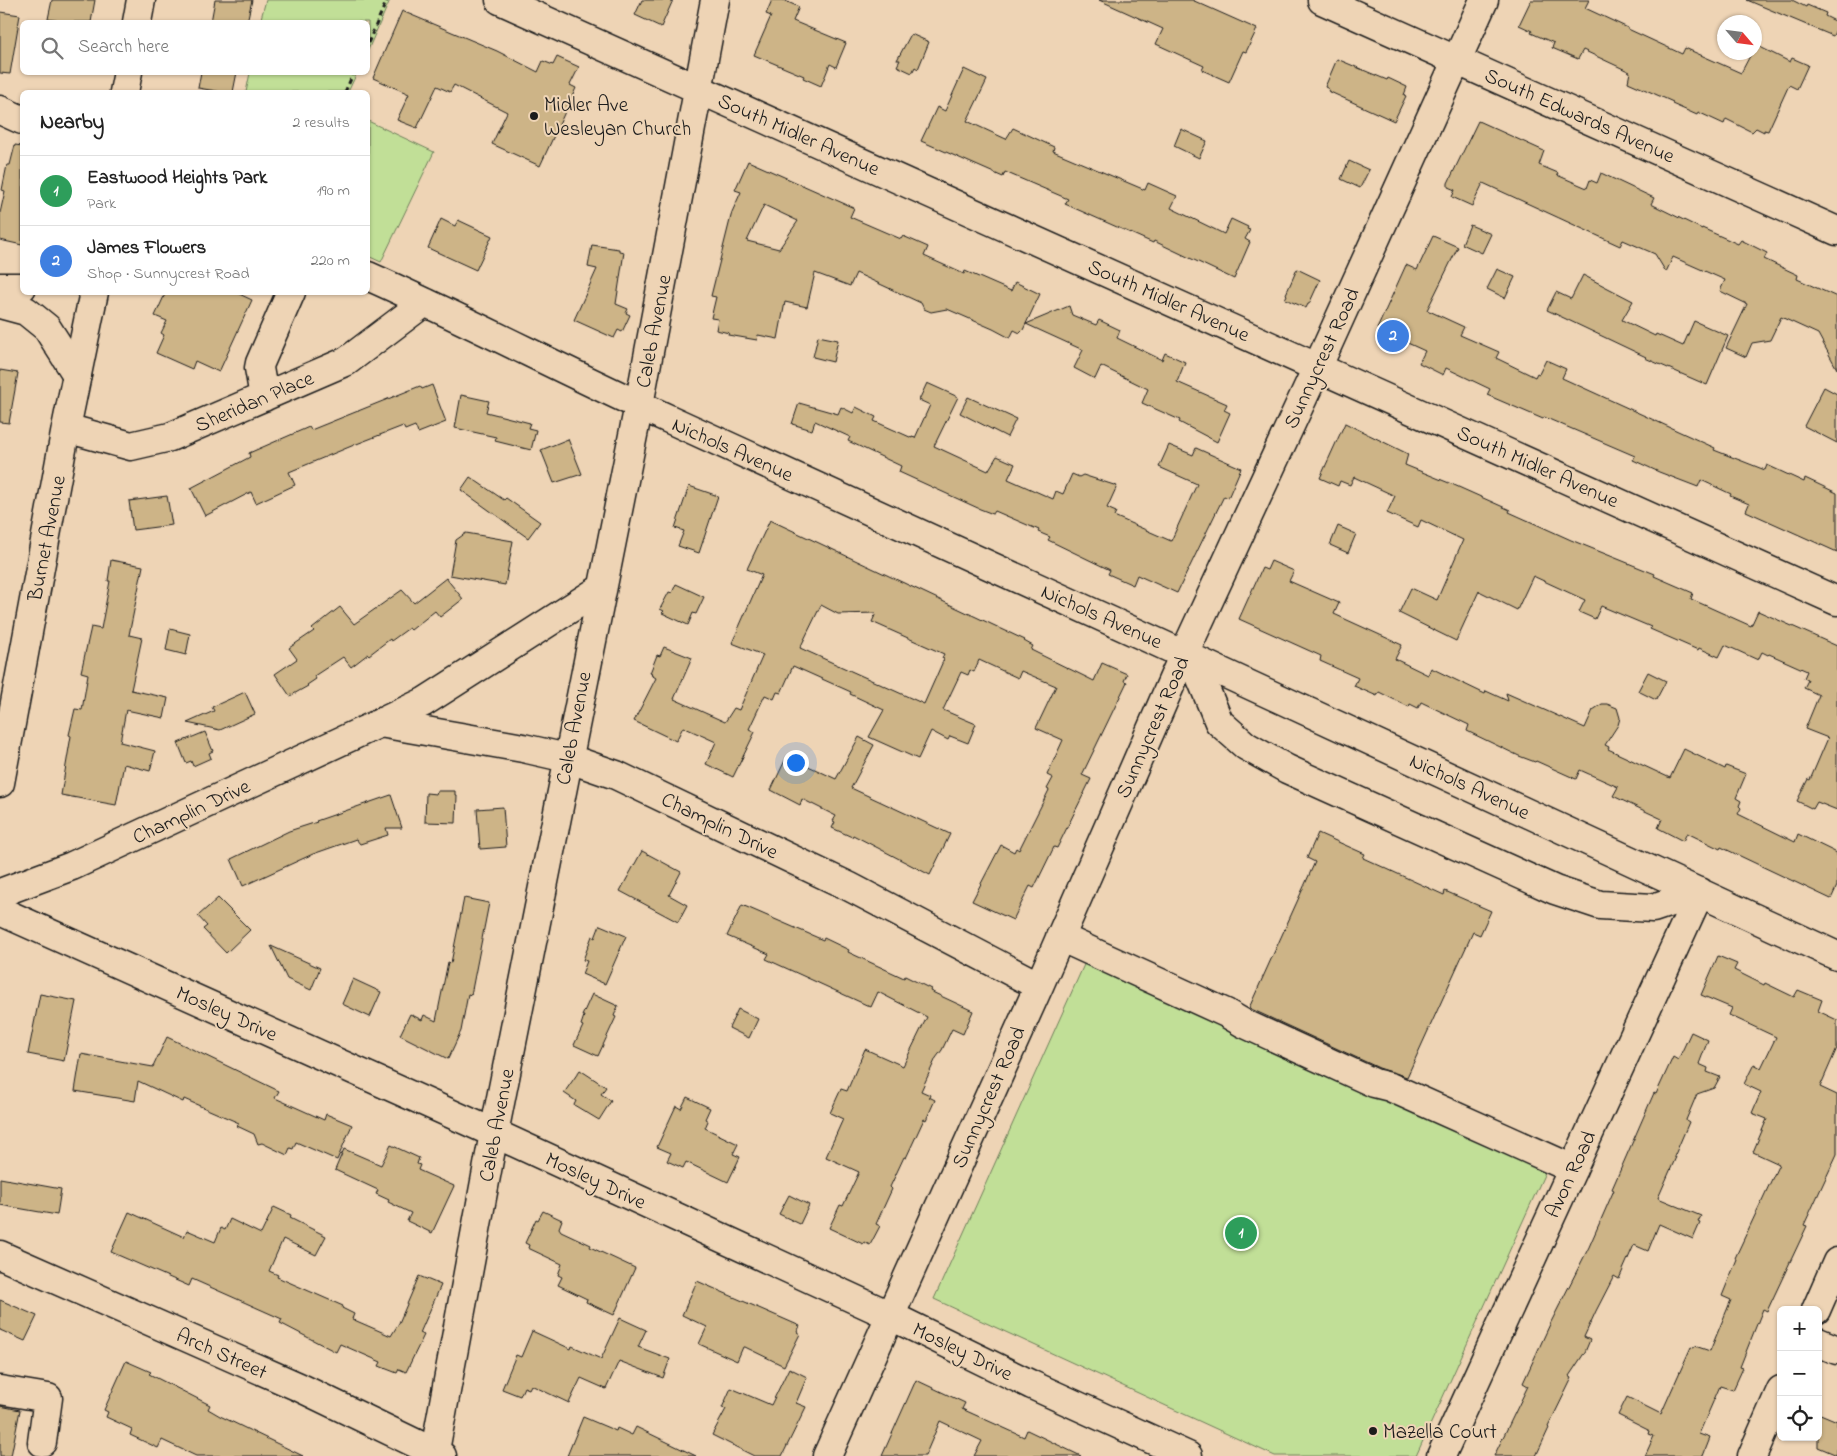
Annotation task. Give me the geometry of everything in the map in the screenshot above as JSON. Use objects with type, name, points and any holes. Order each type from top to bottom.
[{"type":"main road","points":[[137,20],[141,0]]},
{"type":"main road","name":"South Midler Avenue","points":[[500,0],[1837,602]]},
{"type":"main road","name":"Caleb Avenue","points":[[437,1455],[494,1133],[567,758],[639,406],[715,0]]},
{"type":"main road","name":"South Edwards Avenue","points":[[1322,0],[1837,231]]},
{"type":"main road","name":"Sunnycrest Road","points":[[827,1456],[1484,0]]},
{"type":"main road","points":[[124,90],[127,75]]},
{"type":"main road","points":[[0,110],[20,119]]},
{"type":"main road","name":"Nichols Avenue","points":[[370,277],[426,302],[639,406],[1188,655],[1837,956]]},
{"type":"main road","points":[[0,288],[20,287]]},
{"type":"main road","name":"Burnet Avenue","points":[[0,783],[66,428],[93,295]]},
{"type":"main road","points":[[264,397],[259,368],[260,363],[290,295]]},
{"type":"main road","name":"Sheridan Place","points":[[66,428],[131,446],[170,436],[347,361],[426,302]]},
{"type":"main road","points":[[0,304],[26,311],[47,328],[77,375]]},
{"type":"main road","name":"Champlin Drive","points":[[0,893],[72,866],[424,702],[602,588]]},
{"type":"main road","points":[[1188,655],[1219,722],[1246,746],[1287,768],[1555,890],[1600,905],[1653,908],[1700,892]]},
{"type":"main road","name":"Champlin Drive","points":[[380,723],[523,748],[567,758],[616,775],[841,883],[1039,986]]},
{"type":"main road","name":"Avon Road","points":[[1441,1456],[1700,892]]},
{"type":"main road","name":"Mosley Drive","points":[[0,911],[494,1133],[889,1315],[1032,1385],[1188,1456]]},
{"type":"main road","points":[[1060,937],[1221,1010],[1243,1024],[1573,1169]]},
{"type":"main road","name":"Arch Street","points":[[0,1255],[300,1387],[437,1455]]},
{"type":"main road","points":[[1818,1306],[1837,1262]]},
{"type":"main road","points":[[1822,1344],[1837,1350]]},
{"type":"main road","points":[[0,1390],[48,1398],[42,1442]]},
{"type":"main road","points":[[1752,1456],[1778,1396]]},
{"type":"path","points":[[370,38],[387,0]]},
{"type":"path","points":[[346,90],[353,75]]},
{"type":"green space","points":[[266,0],[390,0],[370,45],[370,20],[261,20]]},
{"type":"green space","points":[[249,75],[356,75],[349,90],[246,90]]},
{"type":"green space","points":[[370,122],[434,152],[381,262],[370,257]]},
{"type":"green space","points":[[1087,958],[1548,1166],[1416,1456],[1275,1456],[934,1299]]},
{"type":"building","points":[[52,0],[95,0],[91,20],[48,19]]},
{"type":"building","points":[[215,0],[252,0],[247,20],[211,20]]},
{"type":"building","points":[[642,0],[673,0],[661,27],[635,15]]},
{"type":"building","points":[[772,0],[783,0],[799,7],[793,21],[846,43],[836,67],[830,64],[821,86],[803,78],[804,76],[754,55],[771,16],[766,14]]},
{"type":"building","points":[[1099,0],[1192,0],[1257,29],[1246,52],[1243,51],[1229,82],[1202,70],[1204,66],[1156,44],[1163,29]]},
{"type":"building","points":[[1531,0],[1589,0],[1585,8],[1628,29],[1682,54],[1685,48],[1741,73],[1748,60],[1762,60],[1762,48],[1790,62],[1792,58],[1808,65],[1797,89],[1789,85],[1768,131],[1764,130],[1764,132],[1756,128],[1752,132],[1726,119],[1724,124],[1698,112],[1697,115],[1672,104],[1673,102],[1628,82],[1630,72],[1583,50],[1578,59],[1552,48],[1554,43],[1531,33],[1532,31],[1519,25]]},
{"type":"building","points":[[1747,0],[1792,0],[1806,7],[1807,5],[1826,13],[1825,16],[1837,22],[1837,27],[1833,36]]},
{"type":"building","points":[[402,11],[497,51],[538,72],[543,61],[553,65],[557,57],[579,67],[570,85],[576,88],[540,166],[492,144],[507,112],[454,85],[450,92],[437,86],[417,128],[397,120],[409,94],[373,78]]},
{"type":"building","points":[[0,12],[20,15],[10,74],[0,73]]},
{"type":"building","points":[[911,34],[929,42],[918,69],[915,67],[912,73],[897,66],[900,60],[897,60]]},
{"type":"building","points":[[1337,59],[1407,87],[1404,95],[1406,96],[1394,121],[1328,91],[1329,89],[1325,87]]},
{"type":"building","points":[[964,69],[987,80],[967,121],[1006,139],[1013,128],[1054,147],[1053,151],[1145,190],[1148,183],[1177,196],[1171,208],[1224,234],[1231,219],[1248,227],[1247,229],[1250,230],[1245,239],[1250,242],[1234,279],[1154,241],[1153,243],[1065,204],[1068,199],[1005,172],[1003,177],[921,141],[937,107],[945,111]]},
{"type":"building","points":[[200,75],[236,75],[233,90],[198,88]]},
{"type":"building","points":[[1478,121],[1544,151],[1539,165],[1558,173],[1557,175],[1587,188],[1590,180],[1597,183],[1601,173],[1654,198],[1651,204],[1702,229],[1738,244],[1741,240],[1767,253],[1764,259],[1798,275],[1797,279],[1837,297],[1837,369],[1818,334],[1781,317],[1770,340],[1752,343],[1746,357],[1726,348],[1747,304],[1720,291],[1725,280],[1673,257],[1666,272],[1655,254],[1623,240],[1620,246],[1483,183],[1472,206],[1452,197],[1455,190],[1448,187],[1448,183]]},
{"type":"building","points":[[1181,129],[1207,141],[1199,158],[1174,146]]},
{"type":"building","points":[[15,145],[20,146],[20,245],[0,240],[0,213],[5,191],[2,190],[7,165],[10,165]]},
{"type":"building","points":[[748,161],[854,208],[850,217],[901,239],[903,236],[928,247],[924,256],[964,274],[965,271],[1011,291],[1015,282],[1040,294],[1023,330],[1020,333],[1014,330],[1010,338],[947,309],[931,312],[924,309],[921,303],[856,273],[850,286],[815,273],[807,307],[785,302],[778,339],[758,335],[757,340],[728,335],[729,333],[716,330],[718,319],[711,318],[716,297],[711,296],[732,212],[741,192],[735,190]],"holes":[[[764,205],[798,221],[779,249],[747,241]]]},
{"type":"building","points":[[1349,161],[1369,170],[1360,188],[1341,179]]},
{"type":"building","points":[[441,219],[455,226],[458,220],[492,236],[476,270],[428,248]]},
{"type":"building","points":[[1470,225],[1491,234],[1482,253],[1462,244]]},
{"type":"building","points":[[1433,236],[1458,247],[1427,310],[1464,327],[1460,335],[1499,352],[1496,358],[1535,377],[1537,373],[1539,374],[1546,360],[1566,369],[1562,378],[1715,448],[1714,450],[1765,470],[1767,465],[1804,482],[1805,478],[1837,493],[1837,552],[1746,511],[1749,504],[1701,480],[1698,487],[1659,472],[1633,460],[1635,456],[1487,395],[1490,389],[1446,368],[1443,375],[1419,363],[1425,351],[1377,329],[1406,265],[1417,270]]},
{"type":"building","points":[[592,245],[619,249],[619,251],[624,252],[616,304],[628,309],[626,313],[630,315],[622,332],[618,330],[614,338],[574,320],[597,269],[588,267]]},
{"type":"building","points":[[1297,269],[1320,280],[1306,308],[1285,299]]},
{"type":"building","points":[[1497,269],[1515,277],[1505,298],[1487,289]]},
{"type":"building","points":[[1583,275],[1633,301],[1622,320],[1655,336],[1656,334],[1683,346],[1694,321],[1728,336],[1707,385],[1645,358],[1547,310],[1556,292],[1571,299]]},
{"type":"building","points":[[165,295],[241,295],[252,300],[219,372],[195,361],[192,369],[156,353],[164,335],[161,333],[167,321],[155,316]]},
{"type":"building","points":[[1069,306],[1072,315],[1096,325],[1099,320],[1120,330],[1117,338],[1162,360],[1165,353],[1185,362],[1177,382],[1227,404],[1224,410],[1230,413],[1217,442],[1179,422],[1180,420],[1142,403],[1148,389],[1101,366],[1095,379],[1074,368],[1083,350],[1026,324]]},
{"type":"building","points":[[818,336],[838,340],[833,362],[813,357]]},
{"type":"building","points":[[0,370],[18,373],[9,423],[0,422]]},
{"type":"building","points":[[927,383],[958,397],[934,446],[988,471],[997,456],[1015,464],[1008,479],[1053,499],[1056,491],[1063,494],[1072,474],[1079,477],[1083,475],[1117,486],[1107,508],[1116,512],[1114,516],[1171,541],[1197,484],[1159,467],[1169,445],[1193,455],[1196,448],[1241,468],[1228,498],[1224,496],[1177,593],[1137,575],[1133,585],[1108,574],[1110,570],[1048,540],[1050,537],[1038,532],[1039,530],[995,511],[993,514],[980,509],[899,472],[901,466],[848,441],[850,437],[815,421],[812,430],[792,424],[799,403],[838,414],[841,407],[853,413],[856,407],[876,417],[874,421],[915,438],[930,405],[919,400]]},
{"type":"building","points":[[432,385],[446,422],[418,433],[415,426],[405,430],[403,426],[289,472],[295,485],[256,503],[251,492],[205,516],[191,488],[250,457],[249,453],[309,427],[311,430],[420,386],[422,389]]},
{"type":"building","points":[[1824,387],[1837,394],[1837,443],[1804,426]]},
{"type":"building","points":[[461,395],[489,401],[486,412],[530,423],[528,428],[536,430],[531,450],[495,441],[496,437],[455,428]]},
{"type":"building","points":[[968,397],[1016,419],[1007,437],[960,413]]},
{"type":"building","points":[[1345,423],[1408,454],[1405,465],[1510,510],[1509,512],[1571,540],[1655,574],[1654,576],[1693,593],[1691,599],[1751,626],[1758,611],[1837,646],[1837,810],[1817,802],[1813,809],[1797,801],[1808,779],[1810,780],[1828,738],[1805,729],[1819,695],[1804,688],[1808,680],[1804,678],[1807,671],[1769,654],[1762,652],[1758,660],[1725,645],[1719,657],[1699,648],[1698,650],[1650,629],[1651,627],[1601,606],[1595,619],[1579,612],[1585,600],[1533,576],[1517,610],[1479,591],[1456,641],[1399,613],[1411,588],[1437,600],[1463,540],[1421,520],[1418,527],[1387,513],[1395,496],[1354,477],[1350,485],[1340,481],[1338,486],[1320,478]]},
{"type":"building","points":[[568,439],[582,474],[554,483],[541,450]]},
{"type":"building","points":[[470,477],[504,500],[506,498],[540,522],[528,538],[461,490]]},
{"type":"building","points":[[689,486],[718,496],[699,553],[678,546],[684,531],[675,528]]},
{"type":"building","points":[[167,496],[172,525],[133,530],[129,501]]},
{"type":"building","points":[[770,520],[1025,640],[1033,646],[1031,650],[1094,681],[1102,663],[1127,674],[1124,681],[1127,682],[1082,775],[1091,779],[1057,848],[1054,847],[1034,888],[1030,886],[1013,920],[972,901],[1001,845],[1014,852],[1016,848],[1019,850],[1049,790],[1047,789],[1053,778],[1047,775],[1063,740],[1036,728],[1056,686],[1021,671],[1018,678],[979,660],[974,672],[970,670],[968,675],[961,672],[943,710],[976,724],[968,743],[950,736],[948,740],[931,731],[918,759],[869,737],[884,710],[850,694],[851,692],[793,666],[781,693],[777,692],[774,699],[765,695],[749,729],[755,732],[733,777],[706,764],[716,742],[683,727],[676,741],[634,721],[656,678],[650,673],[657,655],[660,656],[664,647],[692,658],[674,699],[725,722],[734,708],[739,710],[763,655],[732,643],[762,575],[747,569]],"holes":[[[821,605],[838,614],[876,613],[872,622],[944,654],[942,658],[944,659],[924,704],[800,648]]]},
{"type":"building","points":[[1338,526],[1356,534],[1348,553],[1330,545]]},
{"type":"building","points":[[466,533],[513,541],[505,585],[450,575],[456,540]]},
{"type":"building","points":[[111,560],[143,566],[129,635],[142,638],[131,690],[168,698],[164,718],[126,710],[120,742],[155,751],[150,771],[124,764],[116,805],[61,795],[71,736],[69,735],[75,709],[82,710],[88,674],[81,672],[91,627],[101,629],[110,581],[108,581]]},
{"type":"building","points":[[1271,561],[1294,571],[1289,581],[1339,603],[1334,614],[1402,645],[1395,659],[1428,675],[1431,668],[1485,694],[1486,691],[1508,701],[1506,693],[1585,728],[1593,710],[1602,704],[1617,708],[1620,718],[1618,725],[1605,745],[1609,747],[1608,749],[1670,778],[1684,749],[1725,769],[1726,766],[1746,774],[1736,798],[1741,801],[1739,806],[1741,808],[1738,814],[1795,842],[1798,834],[1837,853],[1837,886],[1831,899],[1687,833],[1683,841],[1658,828],[1662,819],[1613,796],[1618,787],[1580,770],[1576,779],[1536,761],[1519,756],[1467,731],[1469,725],[1421,702],[1418,708],[1410,704],[1409,707],[1379,692],[1377,696],[1354,686],[1358,678],[1320,661],[1321,656],[1239,619],[1262,568],[1267,570]]},
{"type":"building","points":[[446,578],[463,599],[440,617],[435,611],[411,630],[409,628],[391,641],[390,639],[351,667],[343,657],[314,676],[316,679],[308,686],[290,696],[275,674],[297,659],[289,648],[314,631],[312,629],[340,607],[354,624],[402,590],[414,603]]},
{"type":"building","points":[[676,584],[704,597],[696,614],[693,613],[688,625],[662,613],[664,611],[660,609],[669,592],[672,593]]},
{"type":"building","points":[[170,629],[190,634],[186,655],[166,650]]},
{"type":"building","points":[[1648,672],[1666,681],[1656,700],[1638,691]]},
{"type":"building","points":[[245,692],[255,714],[220,730],[187,723],[214,711],[212,707]]},
{"type":"building","points":[[205,732],[213,751],[209,753],[211,758],[193,766],[191,761],[186,763],[178,743]]},
{"type":"building","points":[[859,737],[874,745],[851,788],[950,834],[930,875],[853,835],[852,837],[832,828],[836,816],[802,799],[800,805],[771,790],[787,756],[836,779]]},
{"type":"building","points":[[437,791],[455,791],[455,795],[457,795],[456,823],[425,822],[426,793],[436,794]]},
{"type":"building","points":[[391,795],[402,828],[386,828],[388,835],[360,844],[356,839],[313,854],[243,886],[231,859],[289,831]]},
{"type":"building","points":[[503,807],[506,847],[480,849],[477,809]]},
{"type":"building","points":[[1318,833],[1365,854],[1363,858],[1444,895],[1445,891],[1491,911],[1480,935],[1473,932],[1407,1077],[1379,1068],[1249,1008],[1315,862],[1307,858]]},
{"type":"building","points":[[642,851],[681,872],[669,895],[687,905],[678,922],[620,891]]},
{"type":"building","points":[[218,898],[250,930],[226,953],[203,929],[207,926],[198,916]]},
{"type":"building","points":[[464,898],[489,903],[471,995],[468,994],[461,1031],[448,1059],[400,1035],[410,1014],[422,1020],[424,1015],[436,1021],[448,962],[451,963]]},
{"type":"building","points":[[742,905],[823,940],[824,938],[849,950],[848,952],[904,978],[905,976],[931,989],[930,991],[973,1011],[963,1034],[952,1029],[921,1091],[930,1095],[929,1097],[935,1100],[890,1187],[892,1189],[876,1224],[880,1226],[870,1245],[864,1242],[863,1244],[829,1228],[840,1205],[843,1206],[859,1172],[826,1157],[843,1119],[830,1113],[841,1089],[847,1091],[865,1049],[903,1066],[927,1017],[878,992],[871,1007],[766,959],[769,954],[727,936]]},
{"type":"building","points":[[600,925],[626,936],[605,984],[582,974],[587,961],[583,960],[592,936],[595,938]]},
{"type":"building","points":[[271,946],[320,968],[311,990],[287,979]]},
{"type":"building","points":[[1718,956],[1737,964],[1734,970],[1764,985],[1765,983],[1794,997],[1798,990],[1822,1000],[1818,1011],[1837,1020],[1837,1048],[1820,1087],[1837,1095],[1837,1154],[1804,1225],[1807,1226],[1767,1311],[1763,1309],[1740,1367],[1743,1368],[1733,1390],[1720,1386],[1699,1434],[1710,1438],[1703,1456],[1645,1456],[1654,1436],[1649,1434],[1650,1431],[1618,1415],[1627,1397],[1661,1414],[1691,1347],[1694,1348],[1695,1346],[1710,1351],[1731,1300],[1722,1296],[1737,1259],[1735,1258],[1779,1164],[1753,1152],[1767,1119],[1752,1113],[1761,1092],[1744,1084],[1754,1064],[1761,1068],[1776,1037],[1729,1015],[1732,1008],[1701,995]]},
{"type":"building","points":[[353,979],[381,992],[370,1017],[342,1004]]},
{"type":"building","points":[[40,994],[76,1001],[64,1061],[28,1054]]},
{"type":"building","points":[[592,994],[618,1006],[614,1016],[616,1017],[598,1056],[574,1045],[583,1026],[581,1025],[584,1016],[582,1016]]},
{"type":"building","points":[[738,1009],[758,1019],[749,1038],[729,1028]]},
{"type":"building","points":[[1691,1032],[1708,1040],[1699,1064],[1708,1068],[1707,1072],[1720,1077],[1714,1088],[1697,1094],[1686,1120],[1689,1122],[1674,1157],[1676,1157],[1658,1198],[1701,1216],[1693,1239],[1659,1224],[1648,1251],[1634,1245],[1619,1279],[1614,1276],[1596,1311],[1584,1337],[1590,1340],[1585,1352],[1569,1376],[1572,1378],[1536,1456],[1494,1456],[1528,1386],[1523,1383],[1589,1247],[1654,1093],[1656,1094],[1673,1057],[1678,1060]]},
{"type":"building","points":[[167,1037],[279,1091],[275,1098],[324,1120],[326,1114],[352,1125],[337,1160],[296,1142],[293,1149],[290,1148],[287,1155],[262,1143],[258,1144],[254,1134],[237,1126],[239,1123],[184,1099],[183,1102],[138,1081],[135,1101],[75,1091],[81,1054],[153,1067]]},
{"type":"building","points":[[580,1070],[606,1087],[601,1094],[611,1101],[599,1120],[574,1105],[576,1101],[564,1093]]},
{"type":"building","points":[[687,1097],[710,1108],[705,1119],[708,1121],[705,1128],[738,1144],[733,1154],[740,1157],[728,1182],[686,1162],[683,1168],[667,1161],[671,1153],[657,1147],[676,1106],[681,1109]]},
{"type":"building","points":[[391,1145],[419,1158],[417,1164],[420,1165],[418,1170],[454,1186],[432,1233],[407,1221],[411,1213],[376,1194],[378,1190],[335,1170],[344,1149],[381,1165]]},
{"type":"building","points":[[0,1178],[61,1189],[57,1215],[0,1205]]},
{"type":"building","points":[[789,1195],[809,1205],[800,1224],[779,1214]]},
{"type":"building","points":[[274,1207],[291,1215],[290,1218],[326,1236],[316,1255],[283,1239],[269,1271],[278,1275],[277,1277],[343,1306],[342,1308],[354,1314],[352,1319],[391,1336],[399,1323],[419,1276],[441,1285],[420,1333],[424,1335],[406,1372],[399,1369],[397,1373],[379,1366],[381,1362],[340,1344],[336,1352],[280,1323],[282,1319],[192,1279],[189,1286],[111,1252],[129,1212],[184,1237],[187,1230],[215,1242],[221,1228],[225,1230],[230,1219],[261,1234]]},
{"type":"building","points":[[543,1211],[562,1220],[559,1228],[561,1231],[635,1268],[614,1315],[586,1302],[587,1299],[558,1285],[562,1277],[558,1275],[562,1264],[528,1248],[529,1245],[525,1243],[536,1219],[538,1220]]},
{"type":"building","points":[[697,1281],[800,1326],[797,1332],[800,1334],[784,1366],[745,1347],[743,1347],[737,1361],[699,1344],[707,1327],[682,1315]]},
{"type":"building","points":[[0,1300],[37,1316],[25,1341],[0,1330]]},
{"type":"building","points":[[620,1318],[646,1330],[638,1347],[670,1359],[663,1378],[619,1361],[606,1389],[581,1378],[569,1403],[531,1385],[529,1389],[524,1387],[520,1396],[502,1389],[516,1355],[521,1357],[532,1331],[571,1349],[572,1346],[601,1359]]},
{"type":"building","points":[[126,1361],[151,1372],[149,1374],[210,1405],[208,1409],[220,1416],[303,1456],[196,1456],[162,1440],[158,1448],[130,1435],[132,1429],[106,1417],[108,1412],[104,1410]]},
{"type":"building","points":[[789,1368],[807,1377],[796,1403],[806,1407],[782,1456],[754,1456],[712,1435],[726,1409],[722,1408],[731,1388],[771,1405]]},
{"type":"building","points":[[916,1380],[965,1403],[962,1409],[1024,1437],[1027,1430],[1081,1456],[974,1456],[982,1441],[940,1421],[925,1456],[882,1456]]},
{"type":"building","points":[[0,1406],[20,1410],[11,1456],[0,1456]]},
{"type":"building","points":[[1822,1415],[1837,1421],[1837,1455],[1818,1447],[1818,1441],[1822,1441]]},
{"type":"building","points":[[583,1417],[616,1431],[617,1428],[632,1435],[636,1427],[696,1456],[567,1456]]},
{"type":"place","name":"Midler Ave Wesleyan Church","points":[[534,116]]},
{"type":"place","name":"James Flowers","points":[[1393,336]]},
{"type":"place","name":"Eastwood Heights Park","points":[[1241,1233]]},
{"type":"place","name":"Mazella Court","points":[[1373,1431]]}]
